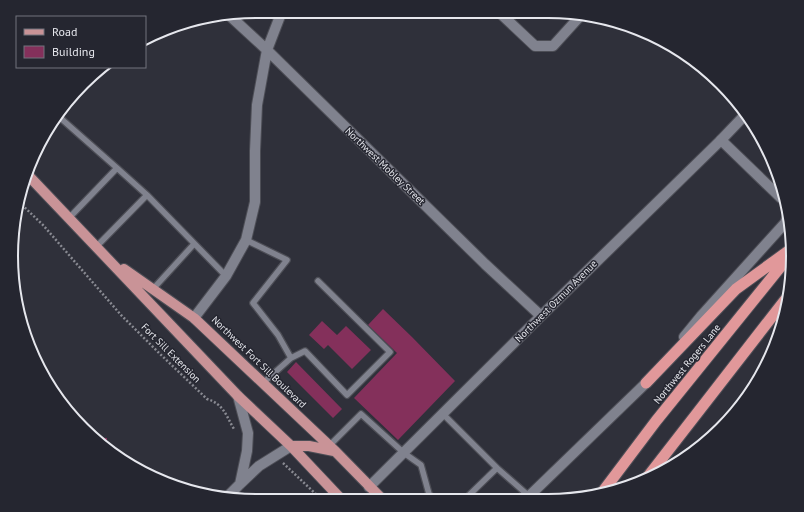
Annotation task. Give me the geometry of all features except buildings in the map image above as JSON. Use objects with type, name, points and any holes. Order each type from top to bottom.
[{"type":"highway","points":[[646,383],[736,289],[786,254]]},
{"type":"highway","name":"Northwest Rogers Lane","points":[[607,487],[656,421],[786,260]]},
{"type":"highway","points":[[654,468],[780,306]]},
{"type":"main road","name":"Northwest Fort Sill Boulevard","points":[[31,178],[238,396],[291,446],[335,494]]},
{"type":"main road","name":"Northwest Fort Sill Boulevard","points":[[106,257],[194,318],[332,449],[377,494]]},
{"type":"main road","points":[[291,446],[309,446],[332,449]]},
{"type":"street","points":[[194,318],[226,276],[246,240],[256,202],[255,151],[257,105],[267,50],[279,18]]},
{"type":"street","points":[[505,18],[535,46],[553,46],[577,20]]},
{"type":"street","name":"Northwest Mobley Street","points":[[233,19],[267,50],[480,259],[541,316]]},
{"type":"street","name":"Northwest Ozmun Avenue","points":[[369,487],[742,118]]},
{"type":"street","points":[[721,140],[778,195]]},
{"type":"street","points":[[531,494],[646,383],[702,315],[784,224]]},
{"type":"street","points":[[238,396],[248,433],[247,451],[240,484]]},
{"type":"street","points":[[232,492],[259,466],[291,446]]},
{"type":"lane","points":[[61,119],[147,195],[226,276]]},
{"type":"lane","points":[[69,218],[117,168]]},
{"type":"lane","points":[[96,247],[147,195]]},
{"type":"lane","points":[[246,240],[287,260],[253,304],[278,335],[291,358]]},
{"type":"lane","points":[[153,289],[194,244]]},
{"type":"lane","points":[[263,383],[291,358],[306,350],[348,395],[390,352],[318,281]]},
{"type":"lane","points":[[332,449],[361,414],[404,453],[421,465],[429,494]]},
{"type":"lane","points":[[443,414],[523,494]]},
{"type":"lane","points":[[471,494],[497,468]]},
{"type":"path","name":"Fort Sill Extension","points":[[24,206],[43,225],[121,315],[207,399],[214,401],[222,409],[229,419],[233,429],[248,433]]},
{"type":"path","points":[[275,456],[316,494]]}]
